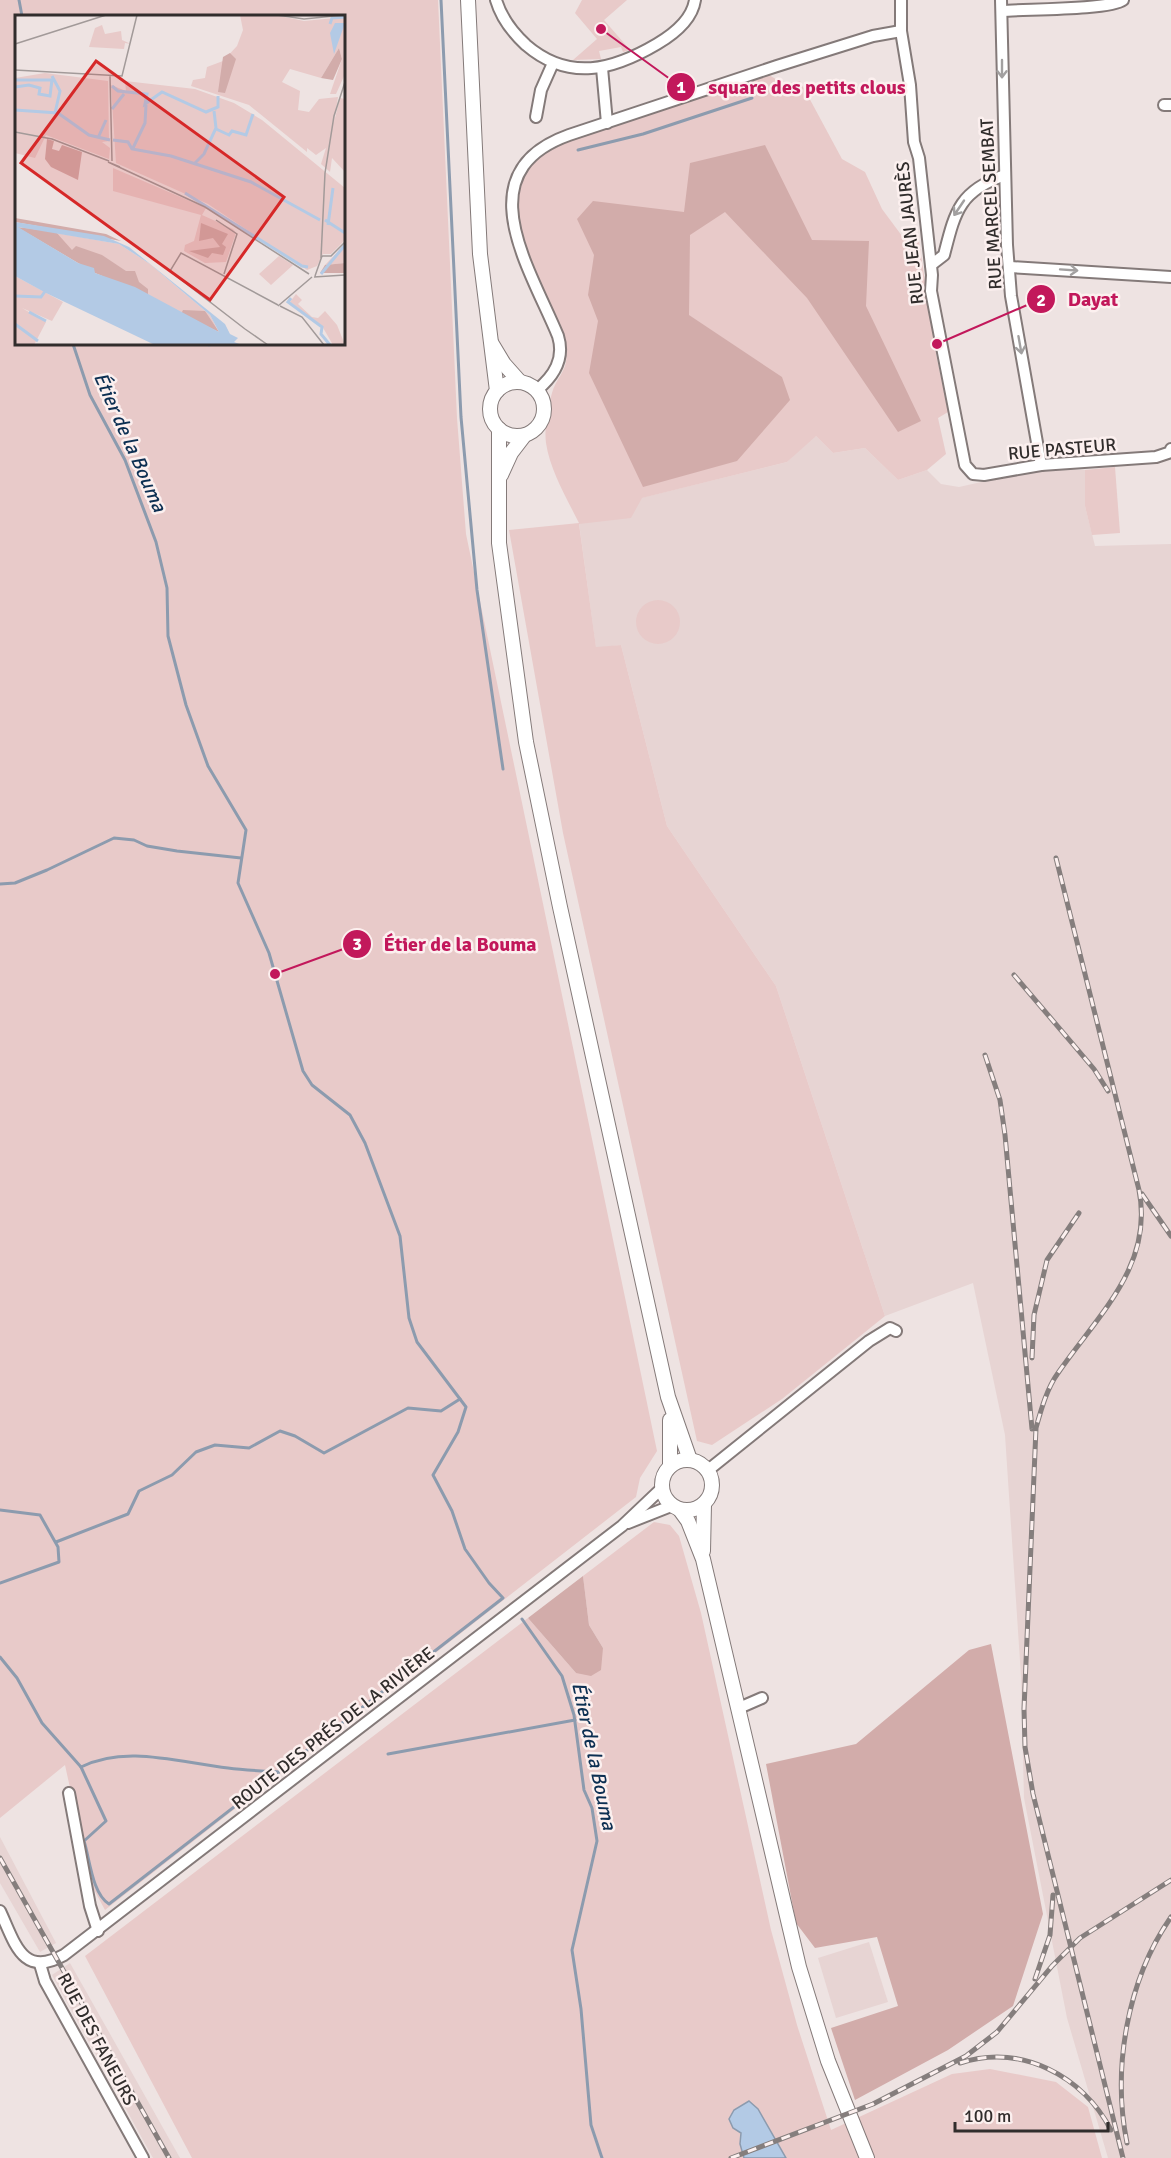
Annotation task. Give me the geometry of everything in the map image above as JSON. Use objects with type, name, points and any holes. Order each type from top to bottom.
[{"type":"main road","points":[[468,0],[483,298],[497,391]]},
{"type":"main road","points":[[491,342],[504,364],[520,382],[537,390],[544,403],[543,417],[536,429],[524,435],[513,436],[499,429]]},
{"type":"main road","points":[[520,382],[509,383],[497,391],[491,402],[490,413],[499,429],[499,543],[526,742],[557,897],[668,1397],[690,1460],[707,1471],[712,1488],[704,1504],[704,1559]]},
{"type":"main road","points":[[500,477],[511,453],[524,435]]},
{"type":"main road","points":[[668,1397],[671,1434],[670,1466]]},
{"type":"main road","points":[[690,1460],[679,1461],[670,1466],[662,1479],[661,1489],[688,1521],[704,1559],[808,1999],[848,2115],[867,2158]]},
{"type":"main road","points":[[675,1508],[693,1510],[704,1504]]},
{"type":"street","points":[[496,0],[506,22],[519,38],[553,63],[583,69],[602,68],[645,51],[667,38],[686,20],[693,10],[695,0]]},
{"type":"street","name":"RUE JEAN JAURÈS","points":[[901,0],[900,31],[910,85],[914,142],[919,158],[931,264],[931,291],[963,461]]},
{"type":"street","points":[[1001,5],[1098,6],[1118,4],[1123,0]]},
{"type":"street","name":"RUE MARCEL SEMBAT","points":[[1001,5],[1007,245],[1011,296],[1041,465]]},
{"type":"street","points":[[537,390],[558,365],[560,343],[513,229],[511,206],[513,189],[526,164],[544,146],[820,53],[900,31]]},
{"type":"street","points":[[536,117],[541,90],[553,63]]},
{"type":"street","points":[[602,68],[607,123]]},
{"type":"street","points":[[931,264],[944,255],[959,205],[988,181],[1005,175]]},
{"type":"street","points":[[1010,267],[1171,277]]},
{"type":"street","name":"RUE PASTEUR","points":[[963,461],[969,470],[977,475],[1041,465],[1156,458],[1171,451]]},
{"type":"street","points":[[707,1471],[869,1341],[890,1328],[896,1331]]},
{"type":"street","name":"ROUTE DES PRÉS DE LA RIVIÈRE","points":[[40,1964],[64,1955],[98,1931],[622,1526],[661,1489]]},
{"type":"street","name":"ROUTE DES PRÉS DE LA RIVIÈRE","points":[[622,1526],[675,1508]]},
{"type":"street","points":[[739,1708],[762,1698]]},
{"type":"street","points":[[69,1792],[90,1906],[98,1931]]},
{"type":"street","name":"RUE DES FANEURS","points":[[0,1911],[23,1956],[40,1964],[45,1981],[142,2158]]},
{"type":"shaded area","points":[[0,0],[438,0],[457,418],[466,534],[657,1451],[640,1478],[636,1497],[105,1910],[91,1884],[65,1765],[0,1818]]},
{"type":"shaded area","points":[[582,0],[627,0],[604,20],[630,50],[623,52],[621,47],[599,51],[601,59],[573,60],[597,39],[575,13]]},
{"type":"shaded area","points":[[769,75],[784,84],[800,81],[842,159],[865,172],[882,209],[905,240],[918,235],[936,354],[948,412],[938,418],[946,454],[927,470],[898,480],[865,448],[833,453],[816,436],[787,462],[642,498],[631,518],[579,524],[596,647],[621,645],[667,826],[776,986],[885,1316],[782,1399],[712,1445],[697,1441],[563,833],[509,530],[579,523],[555,474],[548,453],[546,437],[551,399],[554,387],[566,364],[566,352],[551,307],[529,260],[516,213],[518,190],[529,168],[557,144]]},
{"type":"shaded area","points":[[765,145],[812,240],[869,241],[866,306],[921,421],[898,432],[807,298],[725,212],[690,235],[689,315],[782,377],[790,400],[737,461],[643,487],[589,373],[598,321],[588,295],[594,255],[577,219],[593,201],[684,212],[690,163]]},
{"type":"shaded area","points":[[816,436],[833,453],[865,448],[898,480],[927,470],[941,484],[959,487],[1039,469],[1085,470],[1085,506],[1095,546],[1171,544],[1171,2158],[1108,2158],[1067,2018],[1024,1798],[1021,1676],[1005,1435],[973,1283],[885,1316],[776,986],[667,826],[621,645],[596,648],[579,523],[602,520],[641,498],[787,462],[812,437]]},
{"type":"shaded area","points":[[1115,467],[1120,533],[1092,535],[1085,506],[1085,470]]},
{"type":"shaded area","points":[[658,600],[673,607],[680,622],[673,637],[658,644],[643,637],[636,622],[643,607]]},
{"type":"shaded area","points":[[654,1522],[670,1525],[679,1536],[701,1613],[771,1930],[797,2025],[831,2130],[952,2074],[990,2069],[1056,2082],[1088,2107],[1102,2158],[786,2158],[779,2147],[733,2128],[741,2133],[740,2144],[744,2158],[192,2158],[85,1956],[528,1618],[576,1673],[603,1648],[589,1625],[583,1576]]},
{"type":"shaded area","points":[[583,1576],[589,1625],[603,1648],[601,1670],[591,1676],[576,1673],[528,1618]]},
{"type":"shaded area","points":[[991,1644],[1043,1914],[1013,2006],[948,2050],[855,2100],[831,2028],[898,2006],[877,1937],[815,1948],[796,1923],[766,1764],[856,1744],[969,1650]]},
{"type":"shaded area","points":[[0,1837],[56,1943],[40,1952],[0,1883]]},
{"type":"shaded area","points":[[869,1942],[888,2002],[836,2018],[818,1958]]},
{"type":"shaded area","points":[[70,1963],[180,2158],[153,2158],[52,1975]]},
{"type":"water","points":[[749,2101],[758,2109],[786,2158],[744,2158],[740,2144],[741,2133],[733,2128],[729,2119],[734,2110]]},
{"type":"waterway","name":"Étier de la Bouma","points":[[19,0],[22,15]]},
{"type":"waterway","points":[[441,0],[461,417],[477,590],[503,769]]},
{"type":"waterway","points":[[578,150],[643,134],[752,98]]},
{"type":"waterway","name":"Étier de la Bouma","points":[[0,1657],[17,1678],[42,1723],[81,1767],[106,1821],[84,1841],[95,1884],[103,1899],[109,1904],[503,1598],[489,1583],[465,1549],[452,1511],[433,1475],[458,1432],[466,1407],[417,1342],[409,1318],[400,1236],[365,1143],[350,1115],[312,1085],[303,1071],[269,953],[238,883],[246,830],[208,766],[186,705],[168,636],[167,588],[156,542],[125,460],[90,395],[73,345]]},
{"type":"waterway","points":[[0,884],[15,883],[114,838],[134,840],[147,846],[177,851],[241,858]]},
{"type":"waterway","points":[[56,1542],[128,1514],[139,1491],[172,1475],[196,1452],[215,1445],[249,1448],[280,1431],[295,1436],[324,1453],[408,1408],[441,1411],[460,1399]]},
{"type":"waterway","points":[[0,1510],[40,1515],[58,1547],[59,1562],[0,1583]]},
{"type":"waterway","name":"Étier de la Bouma","points":[[522,1619],[562,1676],[574,1715],[584,1790],[592,1808],[597,1841],[572,1950],[581,2009],[591,2125],[602,2158]]},
{"type":"waterway","points":[[388,1754],[575,1720]]},
{"type":"waterway","points":[[81,1767],[98,1760],[135,1756],[173,1759],[234,1769],[279,1772]]},
{"type":"railway","points":[[1056,858],[1139,1190],[1141,1217],[1138,1243],[1119,1289],[1054,1379],[1036,1428],[1024,1709],[1025,1747],[1033,1794],[1123,2158]]},
{"type":"railway","points":[[1014,975],[1094,1069],[1108,1091]]},
{"type":"railway","points":[[985,1055],[1000,1100],[1005,1135],[1032,1429]]},
{"type":"railway","points":[[1142,1194],[1171,1236]]},
{"type":"railway","points":[[1032,1358],[1034,1315],[1047,1260],[1079,1213]]},
{"type":"railway","points":[[0,1858],[169,2158]]},
{"type":"railway","points":[[731,2158],[873,2104],[966,2056],[997,2032],[1052,1966],[1080,1938],[1171,1880]]},
{"type":"railway","points":[[1035,1979],[1050,1935],[1053,1895]]},
{"type":"railway","points":[[1127,2143],[1121,2085],[1127,2026],[1143,1968],[1171,1917]]},
{"type":"railway","points":[[960,2063],[983,2058],[1005,2057],[1027,2061],[1048,2069],[1067,2080],[1084,2094],[1099,2111],[1111,2130]]},
{"type":"place","name":"square des petits clous","points":[[601,29]]},
{"type":"place","name":"Dayat","points":[[937,344]]},
{"type":"place","name":"Étier de la Bouma","points":[[275,974]]}]
